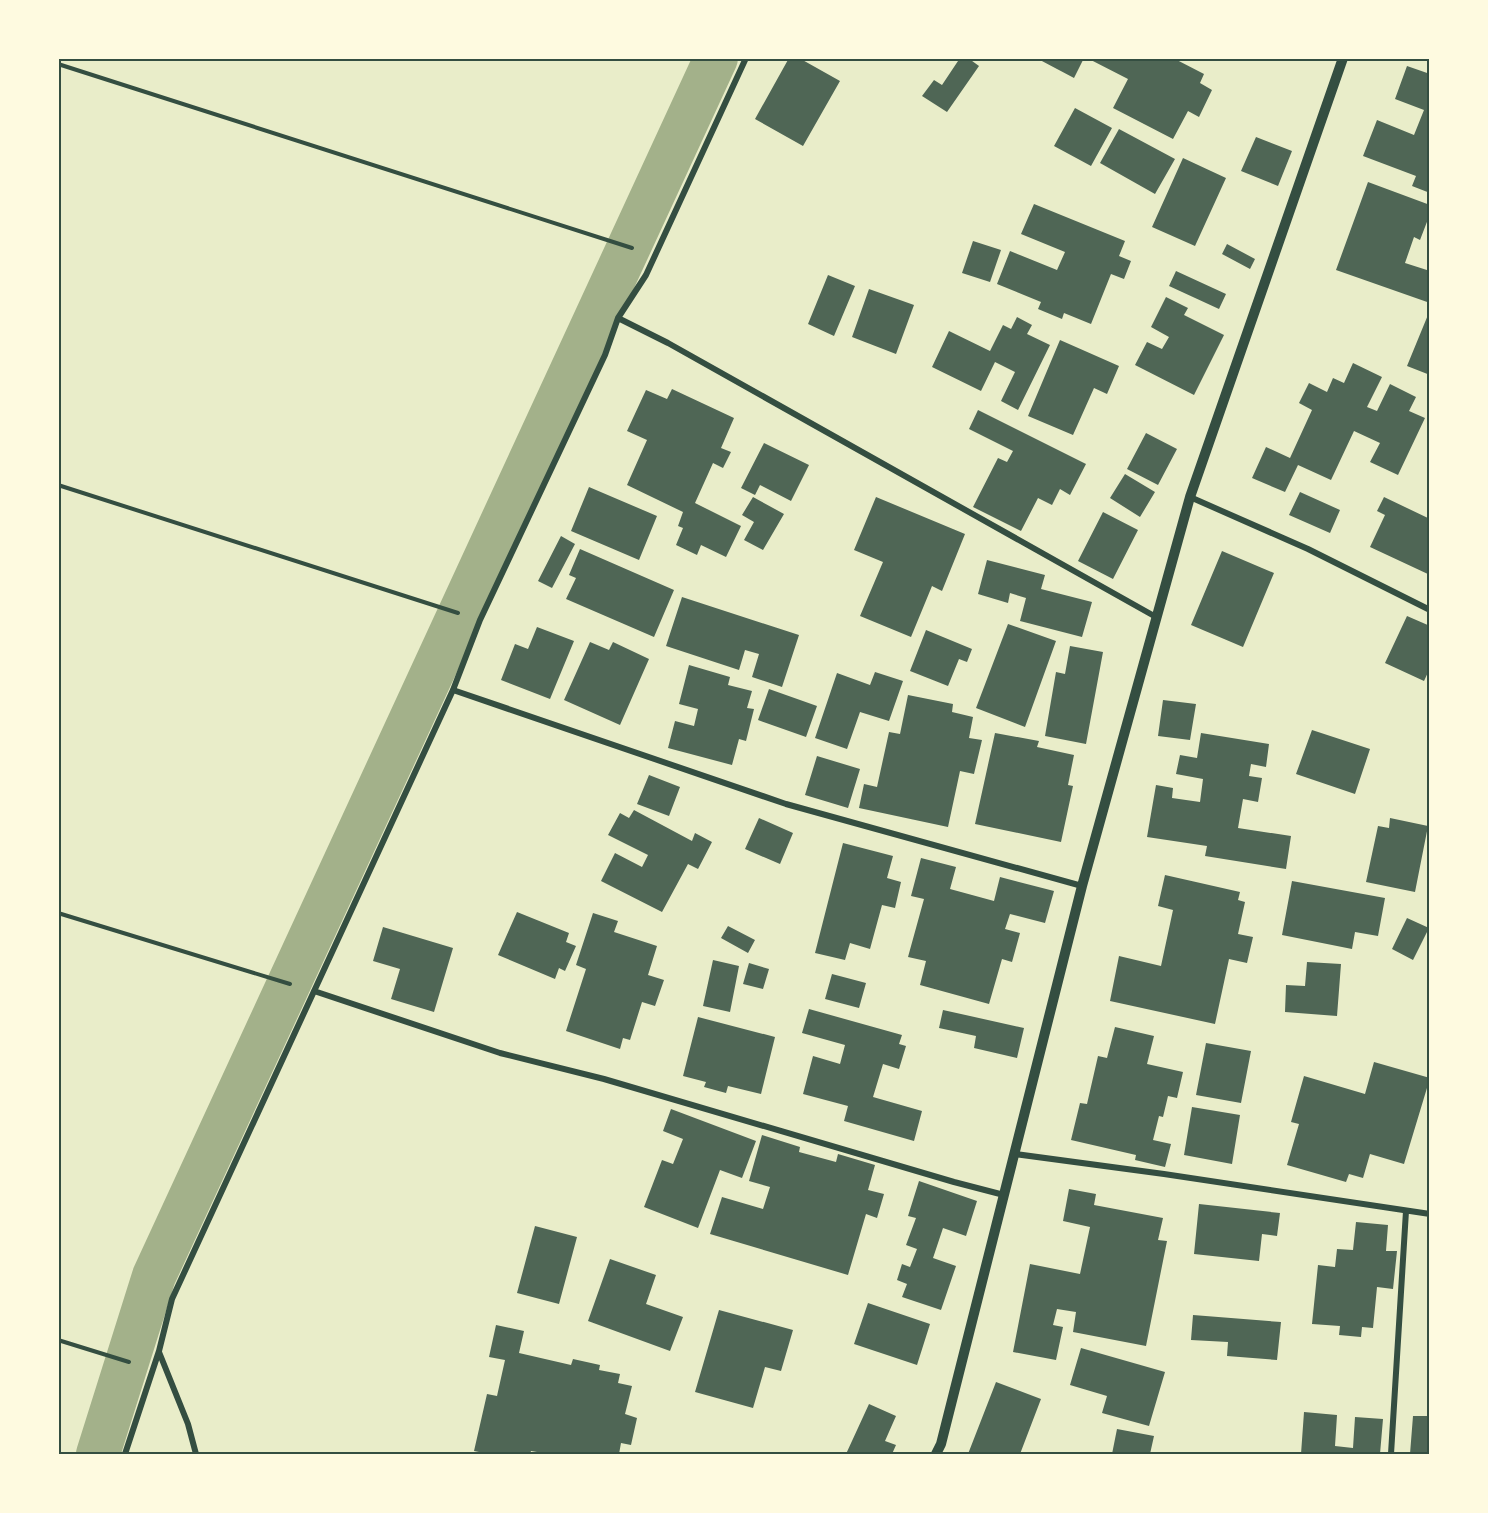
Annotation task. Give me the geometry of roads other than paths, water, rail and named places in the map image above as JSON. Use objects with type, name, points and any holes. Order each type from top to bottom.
[{"type":"street","points":[[125,1455],[159,1352],[172,1299],[453,690],[480,620],[605,355],[618,318],[646,275],[746,58]]},
{"type":"street","points":[[936,1455],[941,1444],[1082,885],[1190,497],[1343,58]]},
{"type":"street","points":[[618,318],[668,343],[1156,617]]},
{"type":"street","points":[[1190,497],[1308,549],[1430,610]]},
{"type":"street","points":[[453,690],[786,804],[1082,885]]},
{"type":"street","points":[[314,991],[500,1053],[604,1079],[1004,1195]]},
{"type":"street","points":[[1015,1154],[1430,1214]]},
{"type":"street","points":[[1391,1455],[1406,1211]]},
{"type":"street","points":[[159,1352],[188,1424],[196,1455]]},
{"type":"waterway","points":[[98,1454],[154,1276],[716,58]]}]
